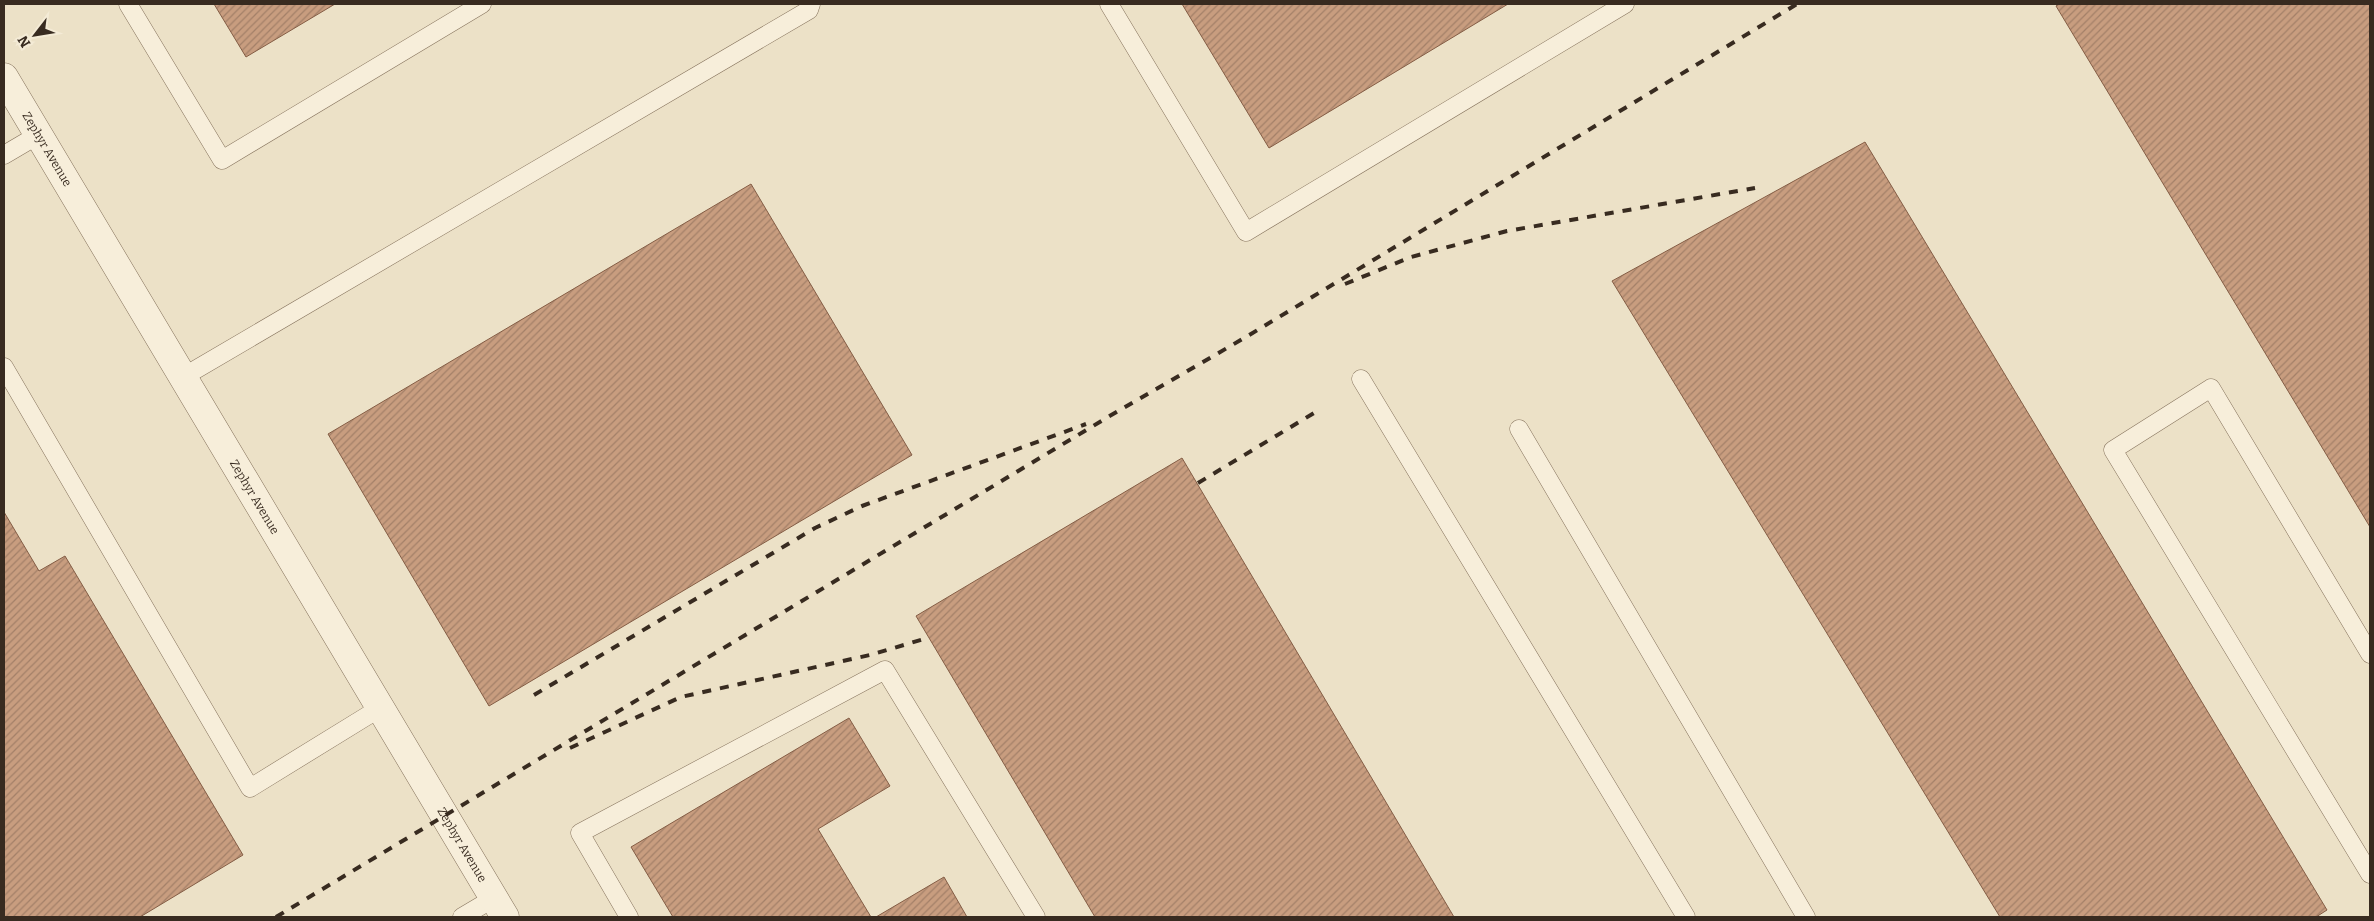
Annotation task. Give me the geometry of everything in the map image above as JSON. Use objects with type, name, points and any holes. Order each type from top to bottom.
[{"type":"street","name":"Zephyr Avenue","points":[[4,77],[499,908]]},
{"type":"lane","points":[[128,4],[222,160],[482,4]]},
{"type":"lane","points":[[183,377],[809,10],[811,4]]},
{"type":"lane","points":[[1109,4],[1246,232],[1625,4]]},
{"type":"lane","points":[[4,155],[38,134]]},
{"type":"lane","points":[[4,367],[250,788],[380,708]]},
{"type":"lane","points":[[1361,380],[1686,917]]},
{"type":"lane","points":[[2370,654],[2211,388],[2114,450],[2370,874]]},
{"type":"lane","points":[[1519,429],[1806,917]]},
{"type":"lane","points":[[629,917],[580,833],[885,670],[1036,917]]},
{"type":"lane","points":[[462,917],[499,908]]},
{"type":"building","points":[[214,4],[335,4],[246,57]]},
{"type":"building","points":[[1182,4],[1508,4],[1269,148]]},
{"type":"building","points":[[2059,4],[2370,4],[2370,527],[2056,6]]},
{"type":"building","points":[[1865,142],[2327,910],[2316,917],[2000,917],[1612,281]]},
{"type":"building","points":[[751,184],[912,455],[489,706],[328,434]]},
{"type":"building","points":[[1182,458],[1454,917],[1095,917],[916,616]]},
{"type":"building","points":[[4,512],[39,571],[65,556],[243,855],[140,917],[4,917]]},
{"type":"building","points":[[849,718],[890,786],[818,829],[871,917],[673,917],[631,847]]},
{"type":"building","points":[[944,877],[967,917],[876,917]]},
{"type":"railway","points":[[276,917],[1108,417],[1246,337],[1797,4]]},
{"type":"railway","points":[[1345,284],[1411,257],[1507,231],[1755,188]]},
{"type":"railway","points":[[1198,483],[1319,410]]},
{"type":"railway","points":[[534,695],[815,528],[862,506],[1086,424]]},
{"type":"railway","points":[[570,748],[681,697],[870,655],[924,639]]}]
